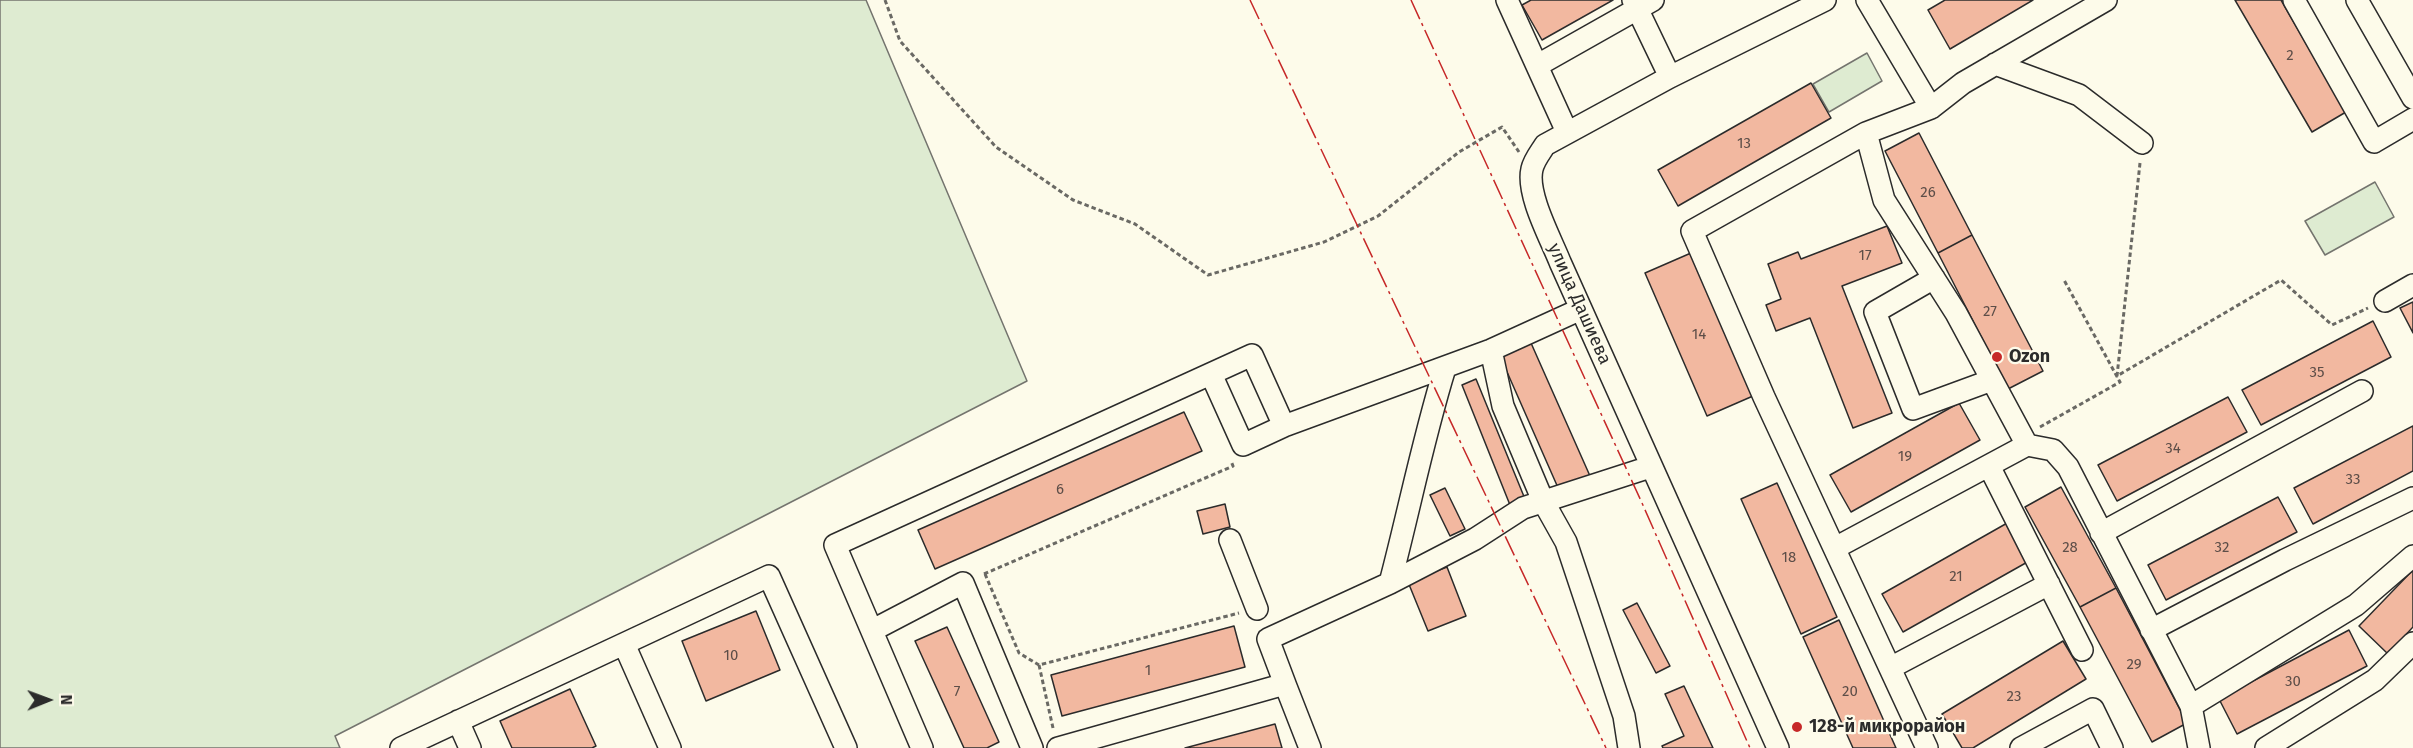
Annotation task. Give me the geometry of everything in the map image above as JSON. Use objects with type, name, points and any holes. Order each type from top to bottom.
[{"type":"street","points":[[1507,0],[1567,132]]},
{"type":"street","points":[[1531,171],[1545,145],[1567,132],[1670,77],[1825,0]]},
{"type":"street","points":[[1867,0],[1931,108]]},
{"type":"street","points":[[1927,748],[1764,397],[1692,231],[1866,133],[1931,108],[1963,82],[2106,0]]},
{"type":"street","points":[[2294,0],[2374,142],[2413,119]]},
{"type":"street","points":[[2357,0],[2413,98]]},
{"type":"street","points":[[1538,65],[1641,3],[1670,77]]},
{"type":"street","points":[[1995,64],[2079,95],[2142,143]]},
{"type":"street","points":[[1866,133],[1884,200],[1934,278],[2025,441],[2053,450],[2068,467],[2191,706],[2199,748]]},
{"type":"street","name":"улица Дашиева","points":[[1531,171],[1532,188],[1537,204],[1581,309],[1778,748]]},
{"type":"street","points":[[1934,278],[1875,312],[1913,409],[1992,380]]},
{"type":"street","points":[[2385,301],[2413,285]]},
{"type":"street","points":[[1211,374],[1243,445],[1284,426],[1491,350],[1581,309]]},
{"type":"street","points":[[1491,350],[1503,406],[1543,501],[1566,542],[1624,716],[1629,748]]},
{"type":"street","points":[[922,748],[873,630],[834,545],[1252,355],[1284,426]]},
{"type":"street","points":[[1389,583],[1410,506],[1427,426],[1445,368]]},
{"type":"street","points":[[2101,534],[2362,391]]},
{"type":"street","points":[[1835,548],[1989,466],[2025,441]]},
{"type":"street","points":[[1989,466],[2082,650]]},
{"type":"street","points":[[1310,748],[1268,639],[1389,583],[1475,539],[1524,508],[1650,467]]},
{"type":"street","points":[[2151,630],[2285,560],[2413,498]]},
{"type":"street","points":[[1230,540],[1257,609]]},
{"type":"street","points":[[2191,706],[2356,605],[2413,556]]},
{"type":"street","points":[[401,748],[769,576],[846,748]]},
{"type":"street","points":[[873,630],[963,583],[1032,748]]},
{"type":"street","points":[[1890,668],[2049,584]]},
{"type":"street","points":[[2266,748],[2375,680],[2413,643]]},
{"type":"street","points":[[624,644],[670,748]]},
{"type":"street","points":[[1058,747],[1285,684]]},
{"type":"street","points":[[2021,748],[2093,709],[2112,748]]},
{"type":"street","points":[[458,721],[470,748]]},
{"type":"path","points":[[885,0],[900,41],[996,147],[1072,200],[1135,224],[1208,275],[1324,242],[1378,216],[1459,152],[1502,127],[1531,171]]},
{"type":"path","points":[[2117,376],[2142,143]]},
{"type":"path","points":[[2025,441],[2120,382],[2064,280]]},
{"type":"path","points":[[2117,376],[2281,280],[2332,325],[2385,301]]},
{"type":"path","points":[[984,574],[1233,466],[1228,456]]},
{"type":"path","points":[[1019,653],[1039,665],[1257,609]]},
{"type":"path","points":[[1039,665],[1058,747]]},
{"type":"green space","points":[[0,0],[866,0],[1027,381],[335,736],[340,748],[0,748]]},
{"type":"green space","points":[[1867,53],[1882,81],[1829,112],[1813,84]]},
{"type":"green space","points":[[2375,182],[2394,217],[2325,255],[2305,221]]},
{"type":"building","points":[[1531,0],[1613,0],[1542,40],[1522,5]]},
{"type":"building","points":[[1945,0],[2033,0],[1950,49],[1928,10]]},
{"type":"building","points":[[2235,0],[2281,0],[2346,112],[2312,132]]},
{"type":"building","points":[[1811,83],[1831,118],[1678,206],[1658,170]]},
{"type":"building","points":[[1919,133],[1972,235],[1938,253],[1885,151]]},
{"type":"building","points":[[1887,226],[1902,263],[1842,286],[1892,413],[1853,428],[1810,318],[1776,331],[1766,305],[1781,299],[1768,264],[1798,252],[1801,259]]},
{"type":"building","points":[[1972,235],[2043,371],[2008,389],[1938,253]]},
{"type":"building","points":[[1691,253],[1753,396],[1707,416],[1645,273]]},
{"type":"building","points":[[2413,302],[2413,333],[2400,308]]},
{"type":"building","points":[[2373,321],[2391,357],[2261,425],[2242,390]]},
{"type":"building","points":[[1531,343],[1590,476],[1559,490],[1500,356]]},
{"type":"building","points":[[1476,379],[1525,499],[1510,505],[1462,385]]},
{"type":"building","points":[[2228,397],[2247,432],[2117,501],[2098,465]]},
{"type":"building","points":[[1959,403],[1980,440],[1851,512],[1830,475]]},
{"type":"building","points":[[1184,412],[1202,451],[935,569],[918,530]]},
{"type":"building","points":[[2413,426],[2413,471],[2313,524],[2294,488]]},
{"type":"building","points":[[1777,483],[1837,617],[1801,634],[1741,499]]},
{"type":"building","points":[[2061,487],[2116,588],[2080,607],[2025,507]]},
{"type":"building","points":[[1445,488],[1465,529],[1450,536],[1430,495]]},
{"type":"building","points":[[2278,497],[2297,532],[2166,600],[2148,565]]},
{"type":"building","points":[[1225,504],[1230,527],[1203,534],[1197,511]]},
{"type":"building","points":[[2009,522],[2031,560],[1903,632],[1882,594]]},
{"type":"building","points":[[1447,567],[1466,616],[1428,631],[1408,582]]},
{"type":"building","points":[[2413,570],[2413,627],[2388,654],[2359,626]]},
{"type":"building","points":[[2116,588],[2187,723],[2152,742],[2080,607]]},
{"type":"building","points":[[1637,603],[1670,666],[1656,673],[1623,610]]},
{"type":"building","points":[[756,611],[780,670],[706,701],[682,641]]},
{"type":"building","points":[[1839,620],[1896,748],[1853,748],[1803,637]]},
{"type":"building","points":[[1234,626],[1245,667],[1062,716],[1051,675]]},
{"type":"building","points":[[947,627],[999,742],[987,748],[964,748],[915,641]]},
{"type":"building","points":[[2349,630],[2367,666],[2237,734],[2219,699]]},
{"type":"building","points":[[2063,641],[2086,679],[1973,748],[1962,748],[1942,714]]},
{"type":"building","points":[[1684,686],[1713,748],[1663,748],[1662,746],[1684,736],[1665,694]]},
{"type":"building","points":[[570,689],[596,746],[592,748],[512,748],[500,721]]},
{"type":"building","points":[[1275,724],[1282,748],[1185,748]]},
{"type":"power","points":[[1250,0],[1606,748]]},
{"type":"power","points":[[1411,0],[1642,503],[1750,748]]},
{"type":"place","name":"Ozon","points":[[1997,357]]},
{"type":"place","name":"128-й микрорайон","points":[[1797,727]]}]
